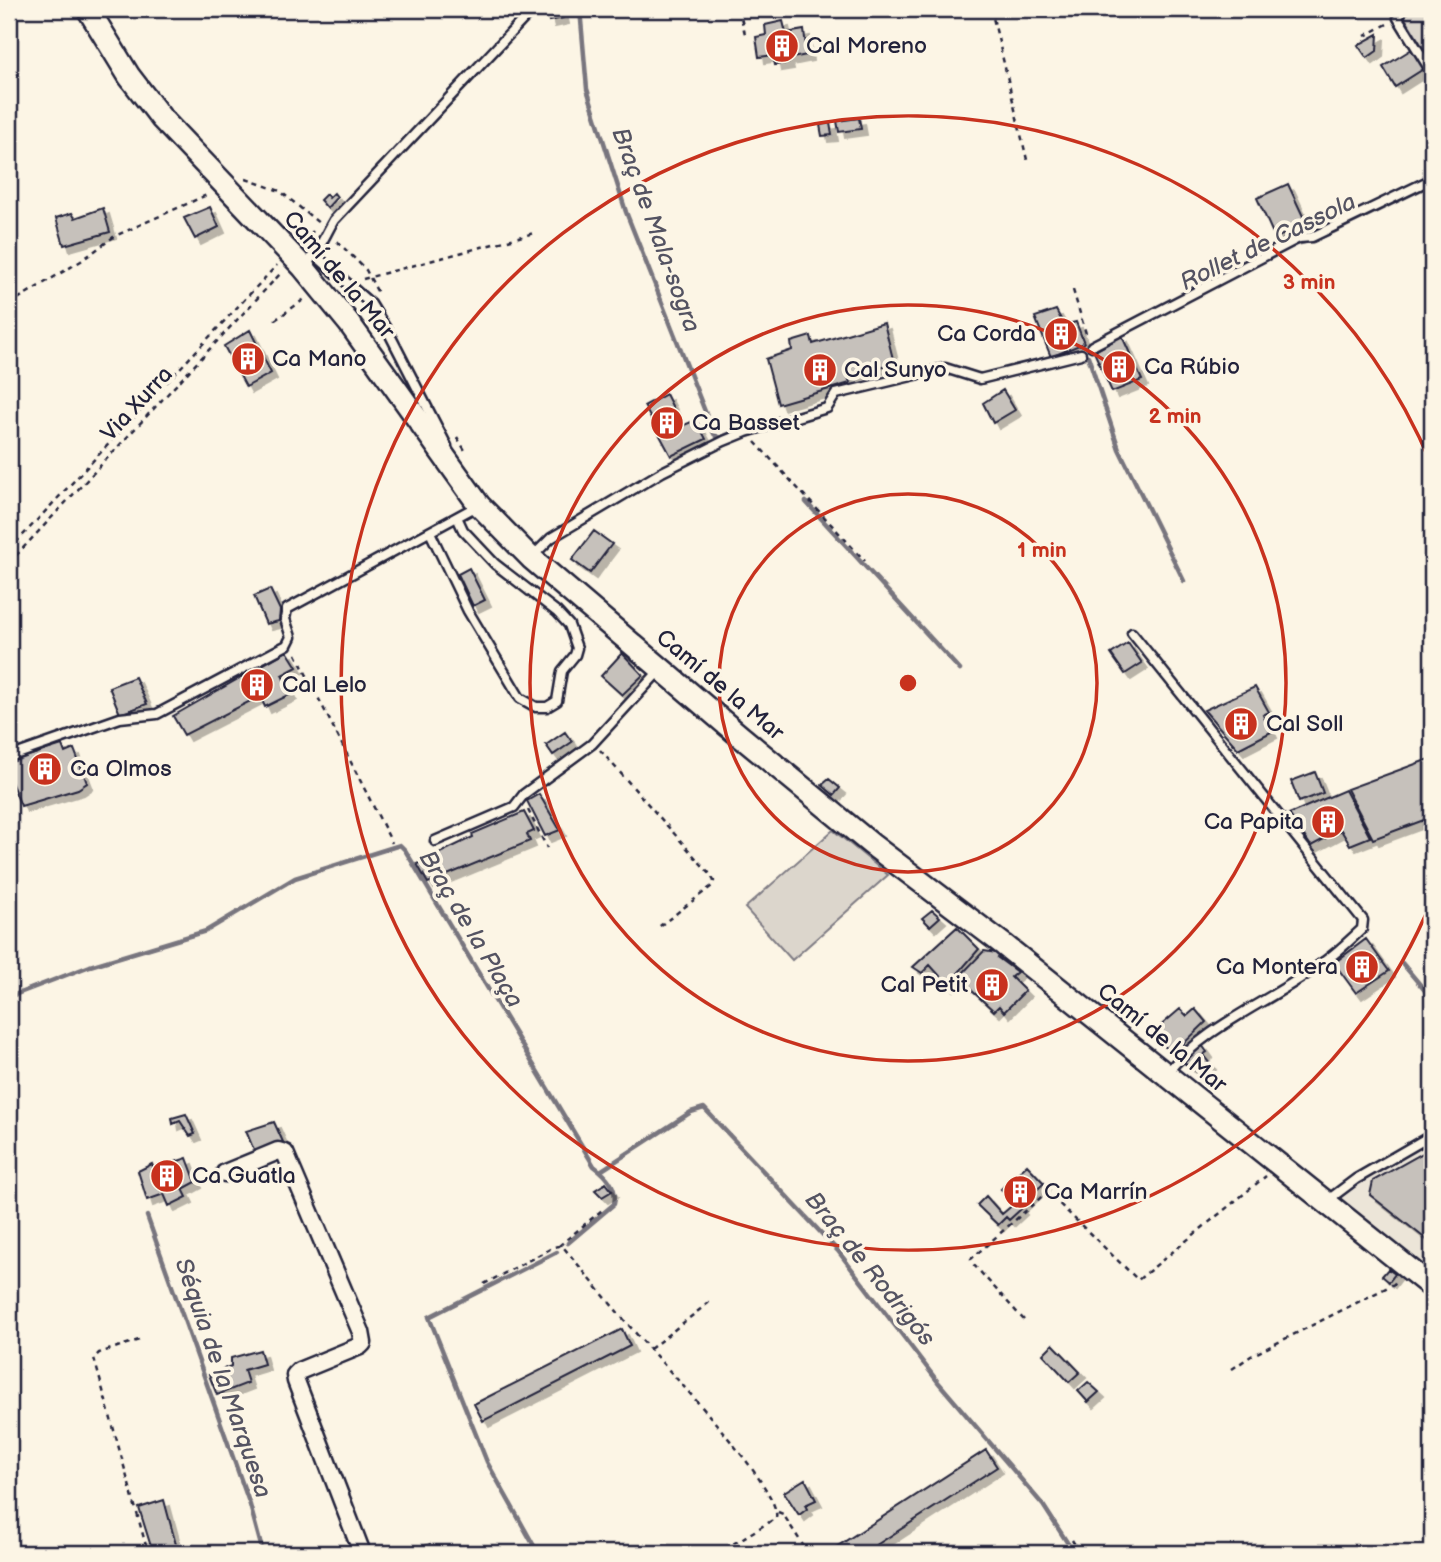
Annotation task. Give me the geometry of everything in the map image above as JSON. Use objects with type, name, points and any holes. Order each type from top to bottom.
[{"type":"main road","name":"Camí de la Mar","points":[[88,9],[129,76],[162,119],[234,182],[349,323],[480,505],[531,558],[871,844],[1004,945],[1432,1287]]},
{"type":"street","points":[[225,1173],[278,1151],[285,1153],[361,1332],[363,1343],[360,1346],[295,1375],[362,1553]]},
{"type":"lane","points":[[463,482],[443,436],[371,304],[349,283],[299,260],[533,9]]},
{"type":"lane","points":[[1403,9],[1398,18],[1432,74]]},
{"type":"lane","points":[[1092,346],[1299,238],[1312,237],[1432,179]]},
{"type":"lane","points":[[531,558],[551,538],[662,472],[746,432],[827,408],[836,394],[945,368],[981,379],[1080,354]]},
{"type":"lane","points":[[9,757],[120,718],[157,714],[290,642],[284,616],[287,609],[480,505]]},
{"type":"lane","points":[[430,532],[468,611],[520,698],[536,707],[547,707],[557,701],[562,671],[575,656],[577,649],[569,625],[557,612],[495,564],[463,530],[457,517]]},
{"type":"lane","points":[[1132,633],[1363,920],[1362,929],[1325,962],[1200,1040],[1166,1074]]},
{"type":"lane","points":[[435,841],[514,807],[524,794],[594,742],[660,669]]},
{"type":"lane","points":[[1326,1202],[1356,1179],[1432,1135]]},
{"type":"path","points":[[739,9],[746,34]]},
{"type":"path","points":[[991,9],[1028,164]]},
{"type":"path","points":[[1365,36],[1398,18]]},
{"type":"path","points":[[9,304],[81,261],[115,236],[234,182],[280,191],[327,231],[366,270],[383,301]]},
{"type":"path","points":[[349,283],[534,233]]},
{"type":"path","points":[[9,550],[299,260]]},
{"type":"path","name":"Via Xurra","points":[[9,563],[299,260]]},
{"type":"path","points":[[275,320],[320,288]]},
{"type":"path","points":[[1073,290],[1092,346]]},
{"type":"path","points":[[454,431],[467,455]]},
{"type":"path","points":[[746,432],[865,561]]},
{"type":"path","points":[[290,642],[392,842]]},
{"type":"path","points":[[594,742],[714,881],[712,886],[656,929]]},
{"type":"path","points":[[517,803],[526,807],[547,848]]},
{"type":"path","points":[[1024,1320],[971,1259],[1047,1192],[1138,1280],[1280,1165]]},
{"type":"path","points":[[484,1284],[559,1246],[602,1210]]},
{"type":"path","points":[[559,1246],[564,1248],[715,1420],[808,1553]]},
{"type":"path","points":[[1232,1368],[1394,1284],[1406,1266]]},
{"type":"path","points":[[650,1349],[712,1300]]},
{"type":"path","points":[[139,1339],[99,1353],[94,1359],[148,1553]]},
{"type":"path","points":[[718,1553],[776,1518],[778,1512]]},
{"type":"path","points":[[1072,1540],[1080,1553]]},
{"type":"shaded area","points":[[1408,9],[1432,9],[1432,62],[1404,16]]},
{"type":"shaded area","points":[[833,830],[888,875],[792,960],[745,908]]},
{"type":"shaded area","points":[[1432,1135],[1432,1287],[1326,1202]]},
{"type":"building","points":[[546,9],[561,9],[563,18],[549,21]]},
{"type":"building","name":"Cal Moreno","points":[[783,21],[786,33],[804,30],[807,55],[787,59],[788,63],[775,65],[773,55],[759,57],[756,37],[766,35],[765,25]]},
{"type":"building","points":[[1378,34],[1377,51],[1367,58],[1358,45]]},
{"type":"building","points":[[1412,49],[1425,68],[1395,87],[1383,67]]},
{"type":"building","points":[[859,118],[861,129],[839,132],[837,121]]},
{"type":"building","points":[[830,123],[832,135],[822,136],[820,125]]},
{"type":"building","points":[[1288,184],[1308,227],[1275,238],[1257,198]]},
{"type":"building","points":[[334,193],[337,197],[327,208],[320,200],[326,194],[329,198]]},
{"type":"building","points":[[210,207],[219,227],[195,239],[184,218]]},
{"type":"building","points":[[103,208],[110,232],[64,245],[56,218],[72,213],[75,218]]},
{"type":"building","name":"Ca Corda","points":[[1056,310],[1064,325],[1076,322],[1084,343],[1051,357],[1035,317]]},
{"type":"building","name":"Cal Sunyo","points":[[884,323],[894,363],[848,376],[850,383],[778,404],[766,359],[792,350],[791,342],[811,336],[813,344]]},
{"type":"building","name":"Ca Mano","points":[[250,330],[271,373],[246,387],[224,346]]},
{"type":"building","name":"Ca Rúbio","points":[[1122,336],[1142,380],[1112,392],[1095,354],[1097,350]]},
{"type":"building","points":[[1003,390],[1015,410],[993,423],[983,403]]},
{"type":"building","name":"Ca Basset","points":[[666,394],[682,426],[696,420],[706,439],[671,456],[644,406]]},
{"type":"building","points":[[594,531],[612,544],[590,573],[572,560]]},
{"type":"building","points":[[469,568],[485,600],[473,606],[458,574]]},
{"type":"building","points":[[270,589],[280,610],[279,621],[266,624],[254,596]]},
{"type":"building","points":[[1128,643],[1142,663],[1125,674],[1111,654]]},
{"type":"building","name":"Cal Lelo","points":[[287,651],[297,667],[282,675],[291,694],[265,707],[260,696],[184,735],[173,716]]},
{"type":"building","points":[[622,653],[643,675],[622,695],[601,676]]},
{"type":"building","points":[[135,677],[147,704],[120,714],[109,687]]},
{"type":"building","name":"Cal Soll","points":[[1255,687],[1269,712],[1263,715],[1271,732],[1238,749],[1204,710]]},
{"type":"building","points":[[565,732],[572,742],[553,755],[546,745]]},
{"type":"building","name":"Ca Olmos","points":[[62,745],[65,753],[74,749],[87,783],[78,789],[21,806],[9,777],[9,762]]},
{"type":"building","points":[[1432,758],[1432,817],[1373,839],[1347,789]]},
{"type":"building","points":[[1315,772],[1323,793],[1299,802],[1291,781]]},
{"type":"building","points":[[829,779],[840,788],[834,795],[822,785]]},
{"type":"building","name":"Ca Papita","points":[[1345,790],[1370,837],[1350,845],[1341,830],[1311,846],[1289,814]]},
{"type":"building","points":[[539,794],[560,830],[545,836],[527,801]]},
{"type":"building","points":[[524,812],[534,831],[527,834],[530,841],[428,883],[417,864],[473,837],[472,834]]},
{"type":"building","points":[[932,910],[940,917],[930,926],[922,918]]},
{"type":"building","points":[[957,927],[979,949],[948,985],[930,965],[922,973],[913,967]]},
{"type":"building","name":"Ca Montera","points":[[1366,939],[1389,971],[1356,993],[1334,963]]},
{"type":"building","name":"Cal Petit","points":[[984,951],[1003,954],[998,958],[1017,972],[1011,977],[1025,991],[1004,1012],[999,1006],[994,1011],[958,978]]},
{"type":"building","points":[[1180,1009],[1187,1016],[1195,1009],[1206,1022],[1173,1054],[1151,1034]]},
{"type":"building","points":[[1202,1045],[1207,1052],[1203,1055],[1210,1064],[1200,1073],[1184,1063]]},
{"type":"building","points":[[186,1114],[195,1134],[190,1136],[180,1121],[173,1124],[172,1118]]},
{"type":"building","points":[[274,1122],[283,1142],[255,1153],[246,1131]]},
{"type":"building","points":[[1432,1148],[1432,1244],[1370,1195],[1373,1181]]},
{"type":"building","name":"Ca Guatla","points":[[187,1158],[196,1182],[183,1189],[187,1197],[169,1206],[164,1194],[147,1200],[138,1171],[152,1164],[154,1169]]},
{"type":"building","name":"Ca Marrín","points":[[1027,1165],[1044,1183],[1009,1220],[1006,1217],[998,1225],[977,1205],[986,1196],[1002,1214],[1015,1203],[1001,1189]]},
{"type":"building","points":[[606,1183],[612,1191],[602,1197],[595,1190]]},
{"type":"building","points":[[1388,1269],[1395,1274],[1389,1282],[1382,1276]]},
{"type":"building","points":[[622,1329],[630,1346],[483,1421],[474,1404]]},
{"type":"building","points":[[1053,1344],[1080,1372],[1069,1382],[1043,1354]]},
{"type":"building","points":[[260,1350],[264,1364],[244,1370],[248,1383],[217,1395],[209,1375],[231,1366],[231,1358]]},
{"type":"building","points":[[1088,1382],[1099,1392],[1088,1402],[1078,1391]]},
{"type":"building","points":[[986,1450],[997,1467],[864,1553],[827,1553]]},
{"type":"building","points":[[805,1479],[816,1500],[805,1505],[807,1509],[799,1515],[784,1492]]},
{"type":"building","points":[[164,1500],[178,1552],[153,1553],[139,1508]]},
{"type":"building","points":[[430,1544],[434,1553],[406,1553]]},
{"type":"waterway","name":"Braç de Mala-sogra","points":[[580,9],[587,89],[626,212],[714,434],[719,438],[736,431]]},
{"type":"waterway","name":"Rollet de Cassola","points":[[1296,244],[1333,232],[1432,184]]},
{"type":"waterway","name":"Rollet de Cassola","points":[[1088,356],[1119,449],[1184,581]]},
{"type":"waterway","name":"Braç de Mala-sogra","points":[[806,502],[960,670]]},
{"type":"waterway","name":"Braç de la Plaça","points":[[9,997],[90,966],[206,931],[295,878],[400,845],[594,1166],[607,1177],[613,1187],[614,1204],[568,1243]]},
{"type":"waterway","name":"Rollet de Cassola","points":[[1402,963],[1432,999]]},
{"type":"waterway","name":"Braç de Mala-sogra","points":[[1267,1004],[1326,966]]},
{"type":"waterway","name":"Braç de Rodrigós","points":[[602,1170],[691,1112],[704,1108],[838,1251],[938,1382],[1043,1505],[1074,1553]]},
{"type":"waterway","name":"Séquia de la Marquesa","points":[[147,1216],[250,1505],[263,1553]]},
{"type":"waterway","points":[[538,1553],[487,1462],[429,1317],[557,1252]]},
{"type":"place","name":"Cal Moreno","points":[[782,46]]},
{"type":"place","name":"Ca Corda","points":[[1061,334]]},
{"type":"place","name":"Ca Mano","points":[[248,359]]},
{"type":"place","name":"Ca Rúbio","points":[[1119,367]]},
{"type":"place","name":"Cal Sunyo","points":[[820,370]]},
{"type":"place","name":"Ca Basset","points":[[667,423]]},
{"type":"place","name":"Cal Lelo","points":[[257,685]]},
{"type":"place","name":"Cal Soll","points":[[1241,724]]},
{"type":"place","name":"Ca Olmos","points":[[45,769]]},
{"type":"place","name":"Ca Papita","points":[[1328,822]]},
{"type":"place","name":"Ca Montera","points":[[1362,967]]},
{"type":"place","name":"Cal Petit","points":[[992,985]]},
{"type":"place","name":"Ca Guatla","points":[[167,1176]]},
{"type":"place","name":"Ca Marrín","points":[[1020,1192]]}]
